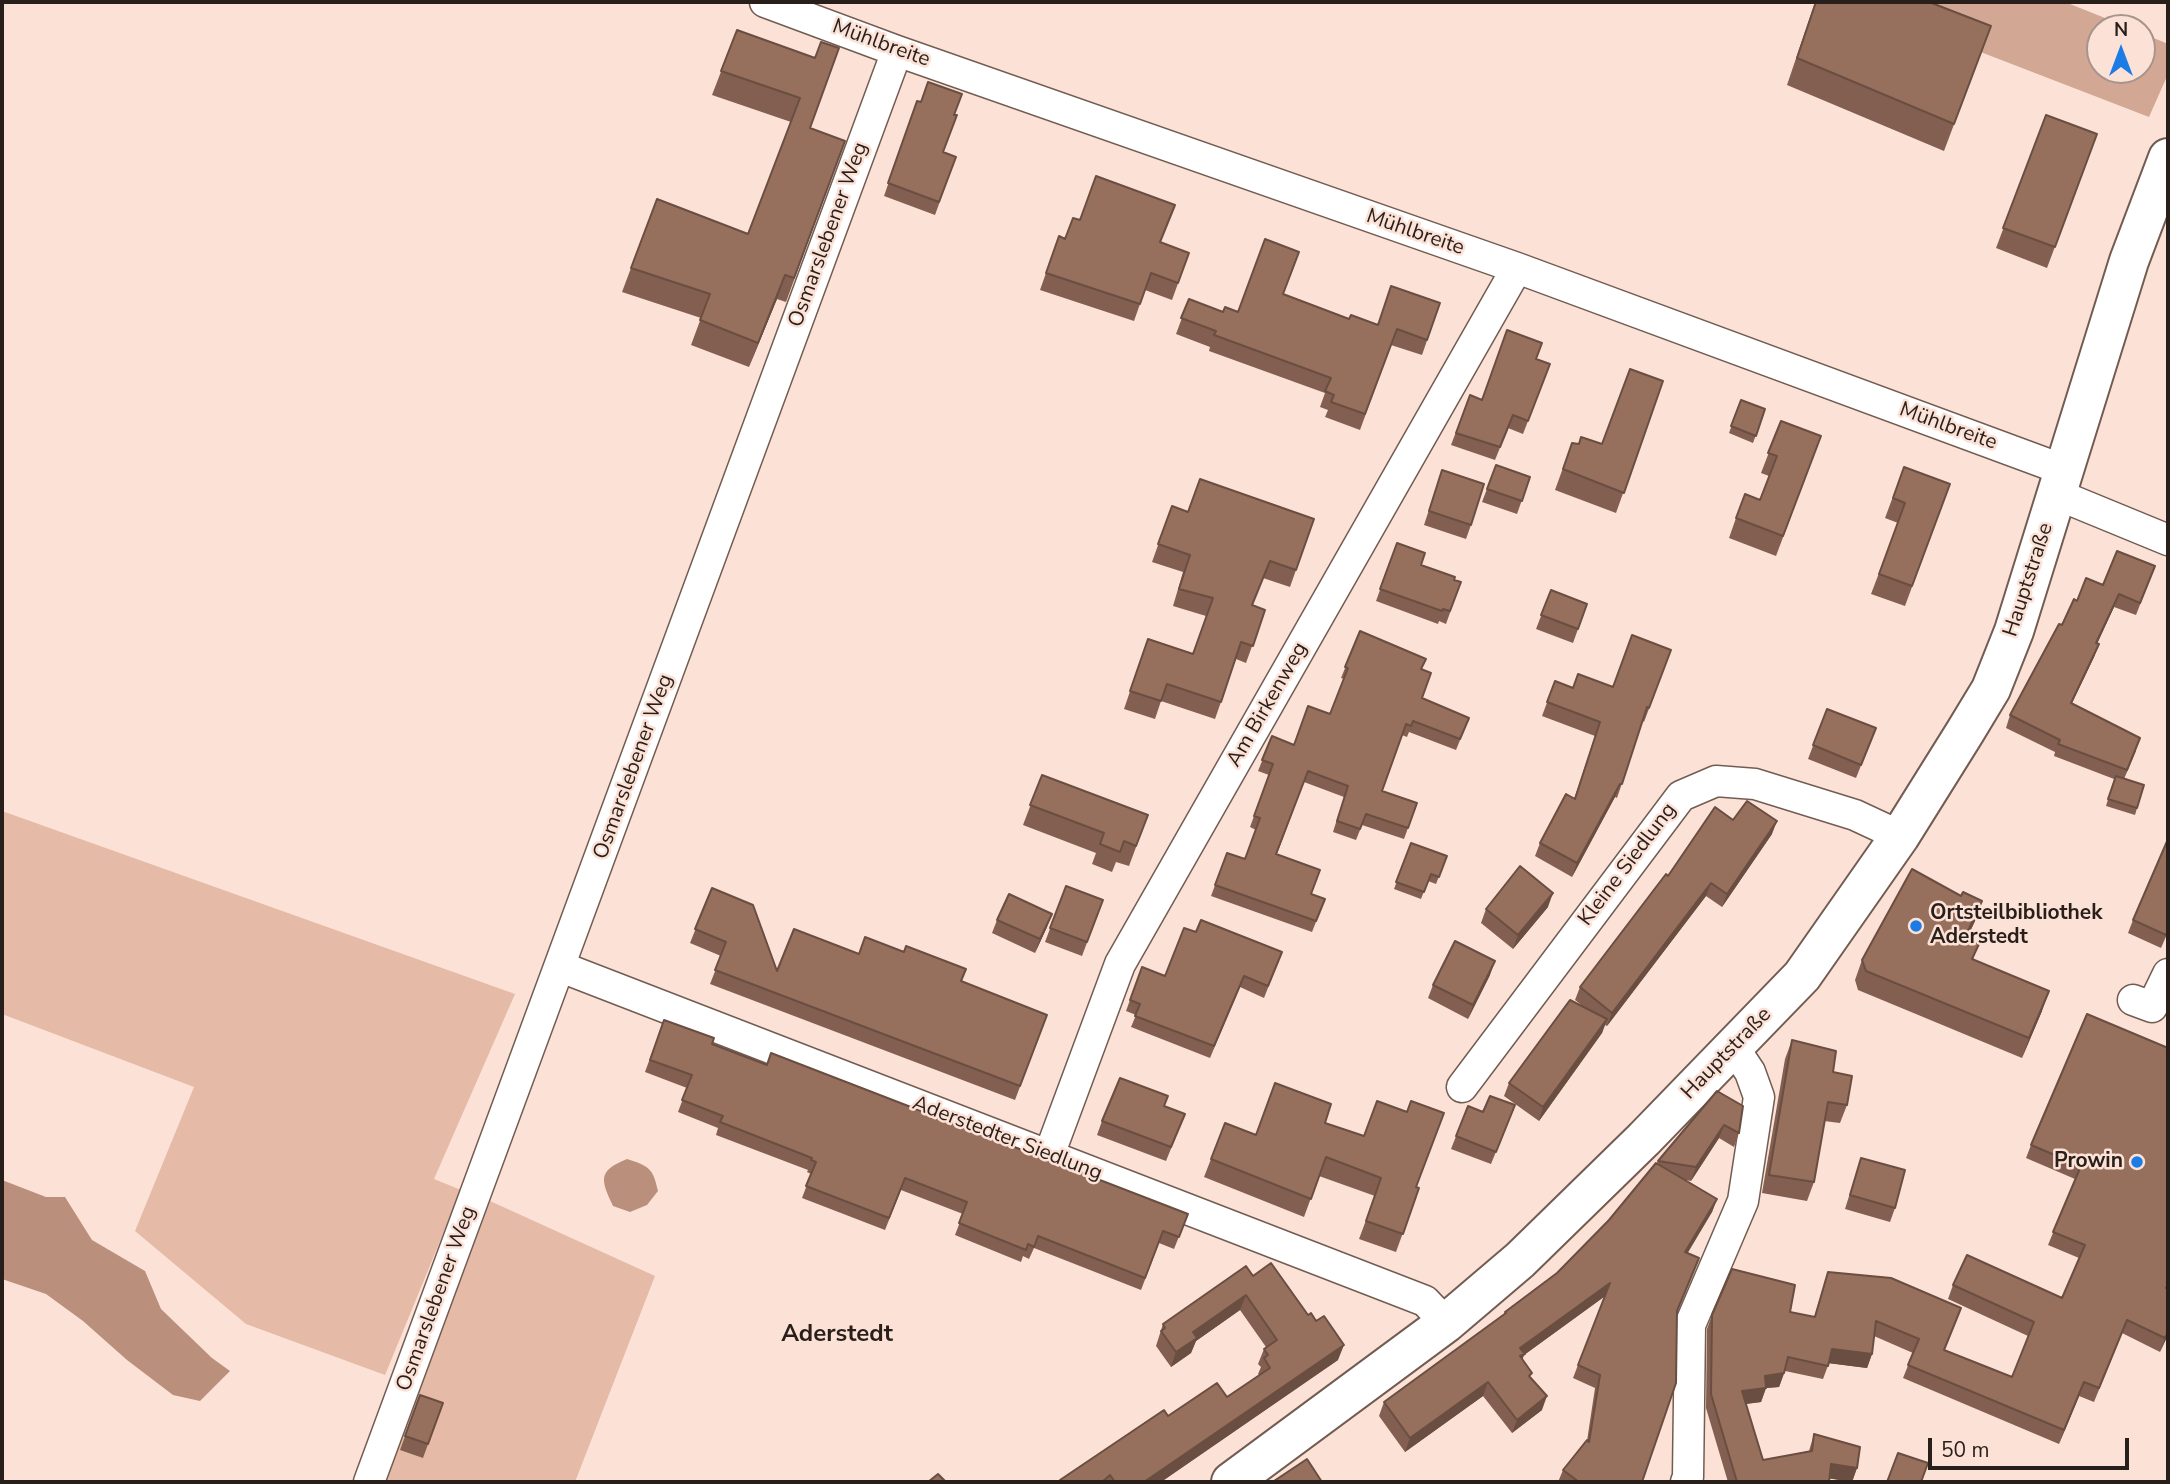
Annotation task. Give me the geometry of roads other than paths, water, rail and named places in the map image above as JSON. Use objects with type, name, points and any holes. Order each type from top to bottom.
[{"type":"main road","name":"Hauptstraße","points":[[1231,1482],[1446,1323],[1520,1260],[1734,1048],[1818,956],[1900,836],[1991,689],[2014,631],[2129,261],[2168,158]]},
{"type":"street","name":"Mühlbreite","points":[[765,2],[897,51],[1517,268],[2060,482]]},
{"type":"street","name":"Osmarslebener Weg","points":[[369,1482],[897,51]]},
{"type":"street","name":"Am Birkenweg","points":[[1049,1155],[1120,964],[1517,268]]},
{"type":"street","name":"Hauptstraße","points":[[2060,482],[2168,540]]},
{"type":"street","name":"Kleine Siedlung","points":[[1462,1087],[1681,796],[1716,781],[1755,784],[1855,815],[1900,836]]},
{"type":"street","name":"Aderstedter Siedlung","points":[[561,967],[1424,1301],[1446,1323]]},
{"type":"street","points":[[2133,1000],[2152,1007],[2168,974]]},
{"type":"street","points":[[1686,1482],[1690,1325],[1743,1201],[1759,1097],[1750,1072],[1734,1048]]},
{"type":"place","name":"Ortsteilbibliothek Aderstedt","points":[[1916,926]]},
{"type":"place","name":"Prowin","points":[[2137,1162]]},
{"type":"district","name":"Aderstedt","points":[[837,1335]]}]
